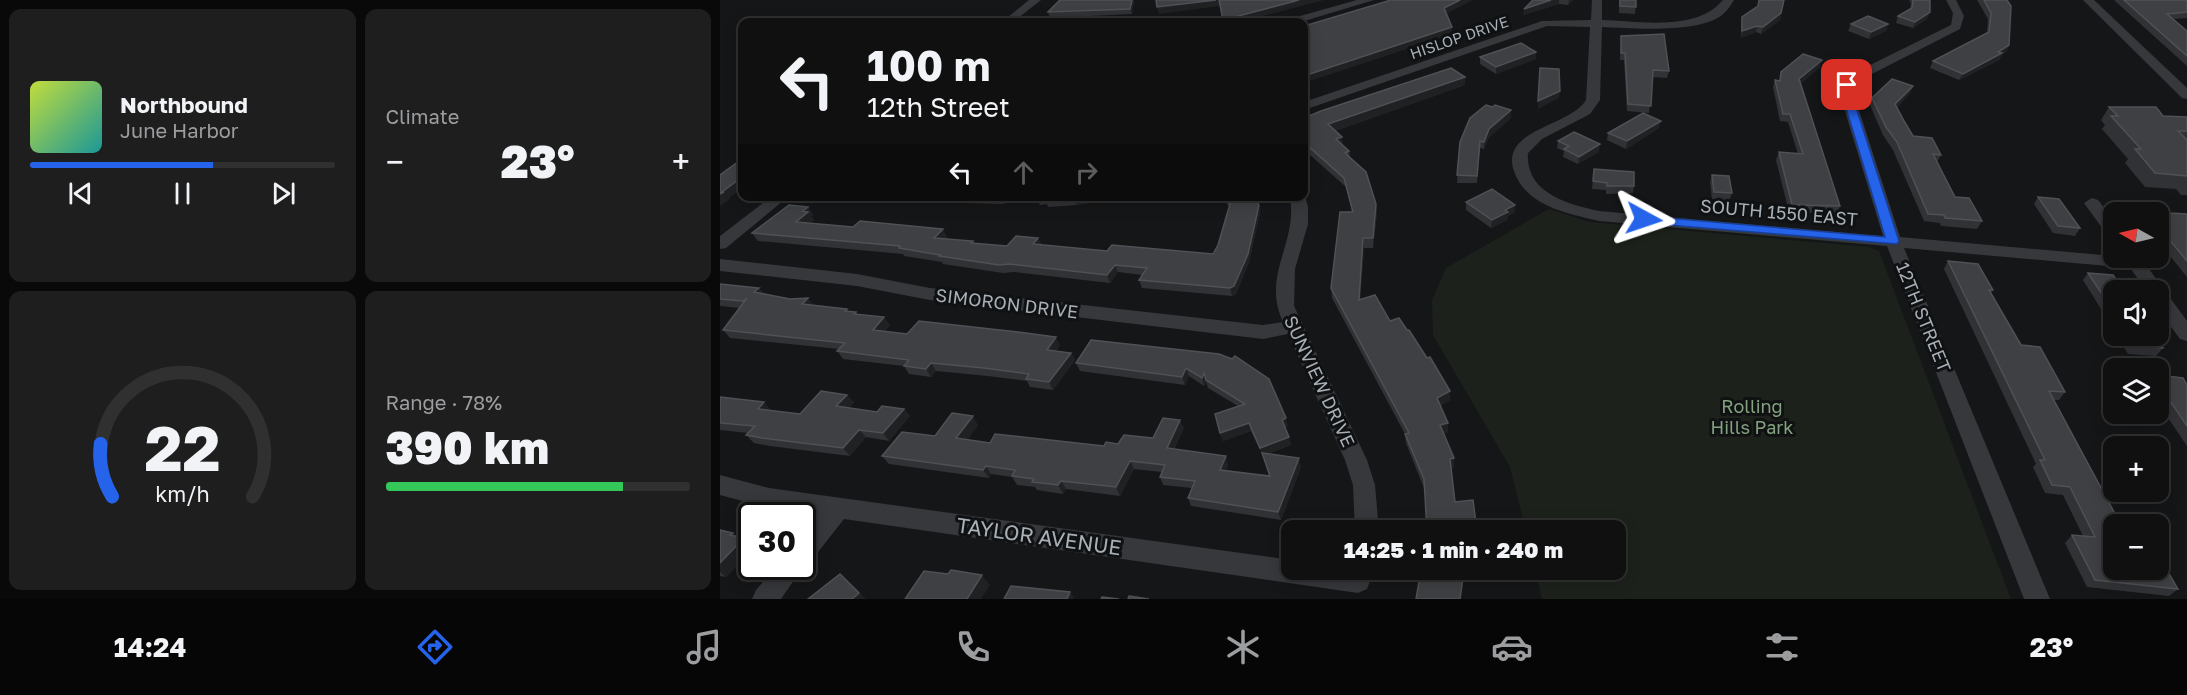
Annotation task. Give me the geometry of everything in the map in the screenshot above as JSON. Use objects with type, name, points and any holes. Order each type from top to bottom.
[{"type":"street","points":[[1012,18],[1036,0]]},
{"type":"street","points":[[1304,18],[1369,0]]},
{"type":"street","points":[[1596,23],[1597,0]]},
{"type":"street","name":"HISLOP DRIVE","points":[[1308,105],[1546,23],[1644,26],[1685,23],[1718,13],[1729,0]]},
{"type":"street","name":"12TH STREET","points":[[1951,0],[1959,11],[1956,27],[1862,74],[1847,85],[1848,98],[1893,241],[2037,599]]},
{"type":"street","points":[[2088,0],[2187,95]]},
{"type":"street","name":"SOUTH 1550 EAST","points":[[1596,23],[1593,100],[1586,111],[1539,134],[1526,144],[1520,156],[1521,173],[1530,186],[1570,209],[1599,216],[2103,258]]},
{"type":"street","points":[[720,244],[776,201]]},
{"type":"street","name":"SUNVIEW DRIVE","points":[[1299,201],[1302,215],[1300,236],[1288,263],[1285,279],[1285,306],[1356,460],[1364,485],[1366,520]]},
{"type":"street","points":[[2092,203],[2103,218]]},
{"type":"street","name":"SIMORON DRIVE","points":[[720,265],[857,279],[930,294],[1263,332],[1295,326]]},
{"type":"street","points":[[2169,310],[2187,334]]},
{"type":"street","name":"TAYLOR AVENUE","points":[[720,485],[769,498],[1358,584]]},
{"type":"street","points":[[816,536],[839,507]]},
{"type":"street","points":[[765,599],[780,580]]},
{"type":"green space","name":"Rolling Hills Park","points":[[1549,209],[1589,222],[1869,247],[1879,251],[2011,599],[1542,599],[1537,580],[1626,580],[1626,520],[1523,520],[1510,467],[1433,335],[1432,300],[1446,268]]},
{"type":"building","points":[[1060,0],[1132,0],[1130,9],[1048,12]]},
{"type":"building","points":[[1156,0],[1216,0],[1157,7]]},
{"type":"building","points":[[1219,0],[1299,0],[1231,18],[1223,18]]},
{"type":"building","points":[[1460,0],[1444,8],[1452,27],[1308,75],[1308,25],[1388,1]]},
{"type":"building","points":[[1533,0],[1551,0],[1524,9]]},
{"type":"building","points":[[1620,0],[1636,0],[1636,7],[1620,6]]},
{"type":"building","points":[[1759,0],[1784,0],[1781,13],[1763,27],[1757,26],[1742,31],[1742,17],[1758,6]]},
{"type":"building","points":[[1913,0],[1930,0],[1930,12],[1915,22],[1898,16],[1912,8]]},
{"type":"building","points":[[1984,0],[2007,0],[2011,6],[2009,45],[1998,52],[2002,53],[1963,74],[1933,61],[1989,32],[1991,13]]},
{"type":"building","points":[[2124,0],[2187,0],[2187,12],[2167,14],[2187,31],[2187,56]]},
{"type":"building","points":[[1868,16],[1888,24],[1871,32],[1851,24]]},
{"type":"building","points":[[1664,34],[1669,71],[1653,70],[1651,106],[1628,104],[1625,53],[1621,53],[1621,36]]},
{"type":"building","points":[[1521,43],[1536,52],[1496,67],[1480,57]]},
{"type":"building","points":[[1803,54],[1822,60],[1799,79],[1840,206],[1792,205],[1779,152],[1803,154],[1790,114],[1783,114],[1775,80],[1780,81],[1781,72]]},
{"type":"building","points":[[1451,68],[1465,77],[1328,124],[1342,137],[1336,139],[1349,151],[1345,153],[1366,172],[1376,204],[1373,238],[1363,238],[1359,300],[1375,295],[1390,321],[1399,318],[1427,358],[1430,357],[1450,391],[1437,398],[1448,423],[1440,425],[1454,458],[1450,459],[1455,502],[1473,500],[1476,520],[1426,520],[1424,479],[1405,434],[1409,433],[1331,288],[1340,212],[1353,212],[1344,178],[1308,146],[1308,116]]},
{"type":"building","points":[[1540,68],[1559,69],[1560,91],[1538,101]]},
{"type":"building","points":[[1892,79],[1913,86],[1895,104],[1913,136],[1932,138],[1941,155],[1933,154],[1955,197],[1969,198],[1982,221],[1928,214],[1897,142],[1886,127],[1872,98]]},
{"type":"building","points":[[1486,105],[1511,110],[1489,129],[1484,142],[1480,141],[1477,176],[1457,175],[1460,142],[1470,118]]},
{"type":"building","points":[[2109,107],[2156,107],[2163,116],[2187,117],[2187,131],[2178,131],[2187,140],[2187,176],[2155,173],[2135,149],[2141,149],[2111,116],[2118,116]]},
{"type":"building","points":[[1643,113],[1661,121],[1627,141],[1608,133]]},
{"type":"building","points":[[1574,132],[1600,144],[1579,157],[1564,149],[1569,146],[1558,141]]},
{"type":"building","points":[[738,162],[738,180],[720,194],[720,175]]},
{"type":"building","points":[[1594,169],[1634,172],[1634,186],[1607,186],[1607,183],[1593,181]]},
{"type":"building","points":[[1712,175],[1729,176],[1732,193],[1714,192]]},
{"type":"building","points":[[1492,189],[1515,205],[1505,210],[1508,212],[1492,220],[1466,202]]},
{"type":"building","points":[[2038,197],[2059,199],[2080,228],[2058,226]]},
{"type":"building","points":[[1228,201],[1257,201],[1259,205],[1248,254],[1234,286],[1230,288],[1139,280],[1147,268],[1115,265],[1107,275],[1010,264],[999,265],[939,256],[899,248],[900,246],[752,233],[789,205],[808,207],[803,211],[808,212],[796,222],[853,227],[860,221],[943,229],[934,238],[973,241],[971,243],[1007,246],[1016,236],[1038,238],[1033,244],[1107,251],[1112,245],[1213,254],[1218,245],[1230,204]]},
{"type":"building","points":[[2169,212],[2187,214],[2187,261],[2169,239]]},
{"type":"building","points":[[1948,261],[1978,264],[1993,290],[1989,290],[2021,345],[2040,347],[2065,392],[2049,391],[2103,492],[2103,502],[2109,502],[2115,514],[2103,514],[2103,580],[2169,580],[2169,574],[2178,589],[2095,580],[2072,535],[2095,537],[2070,487],[2052,485],[2040,460],[2045,460]]},
{"type":"building","points":[[2088,273],[2113,275],[2116,280],[2103,280],[2103,296]]},
{"type":"building","points":[[720,284],[759,288],[754,292],[790,299],[808,298],[802,304],[847,309],[845,311],[856,312],[854,314],[884,317],[873,330],[907,334],[919,321],[1026,333],[1056,337],[1047,350],[1071,353],[1049,382],[1026,379],[1029,374],[984,368],[931,363],[926,369],[904,366],[909,360],[837,351],[845,343],[723,330],[747,298],[743,301],[720,299]]},
{"type":"building","points":[[1091,340],[1219,354],[1232,359],[1235,356],[1269,379],[1286,418],[1282,420],[1289,437],[1260,448],[1249,423],[1220,433],[1215,414],[1245,404],[1206,380],[1204,373],[1202,378],[1186,368],[1182,377],[1076,363]]},
{"type":"building","points":[[2135,346],[2162,346],[2163,348]]},
{"type":"building","points":[[2169,376],[2183,378],[2187,385],[2187,426],[2169,399]]},
{"type":"building","points":[[821,391],[847,395],[836,406],[877,412],[882,406],[904,409],[883,433],[859,430],[843,448],[746,435],[755,426],[720,423],[720,397],[764,402],[758,409],[800,414]]},
{"type":"building","points":[[952,413],[973,416],[956,438],[990,443],[995,434],[1104,446],[1106,442],[1118,444],[1124,435],[1153,438],[1163,418],[1180,420],[1167,448],[1226,456],[1220,470],[1270,476],[1262,453],[1299,458],[1278,512],[1188,498],[1195,481],[1160,477],[1165,465],[1130,461],[1116,487],[1061,481],[1058,485],[1032,482],[1034,479],[1012,476],[1015,470],[986,466],[983,470],[882,456],[902,432],[935,436]]},
{"type":"building","points":[[720,530],[738,537],[738,544],[720,563]]},
{"type":"building","points":[[951,570],[982,575],[967,599],[905,599],[924,571],[948,574]]},
{"type":"building","points":[[840,574],[859,593],[852,599],[808,599]]},
{"type":"building","points":[[1419,580],[1463,580],[1460,599],[1416,599]]},
{"type":"building","points":[[1011,586],[1070,592],[1067,599],[1004,599]]},
{"type":"building","points":[[1129,596],[1149,599],[1128,599]]},
{"type":"route","points":[[1644,219],[1893,241],[1848,98],[1847,85]]}]
